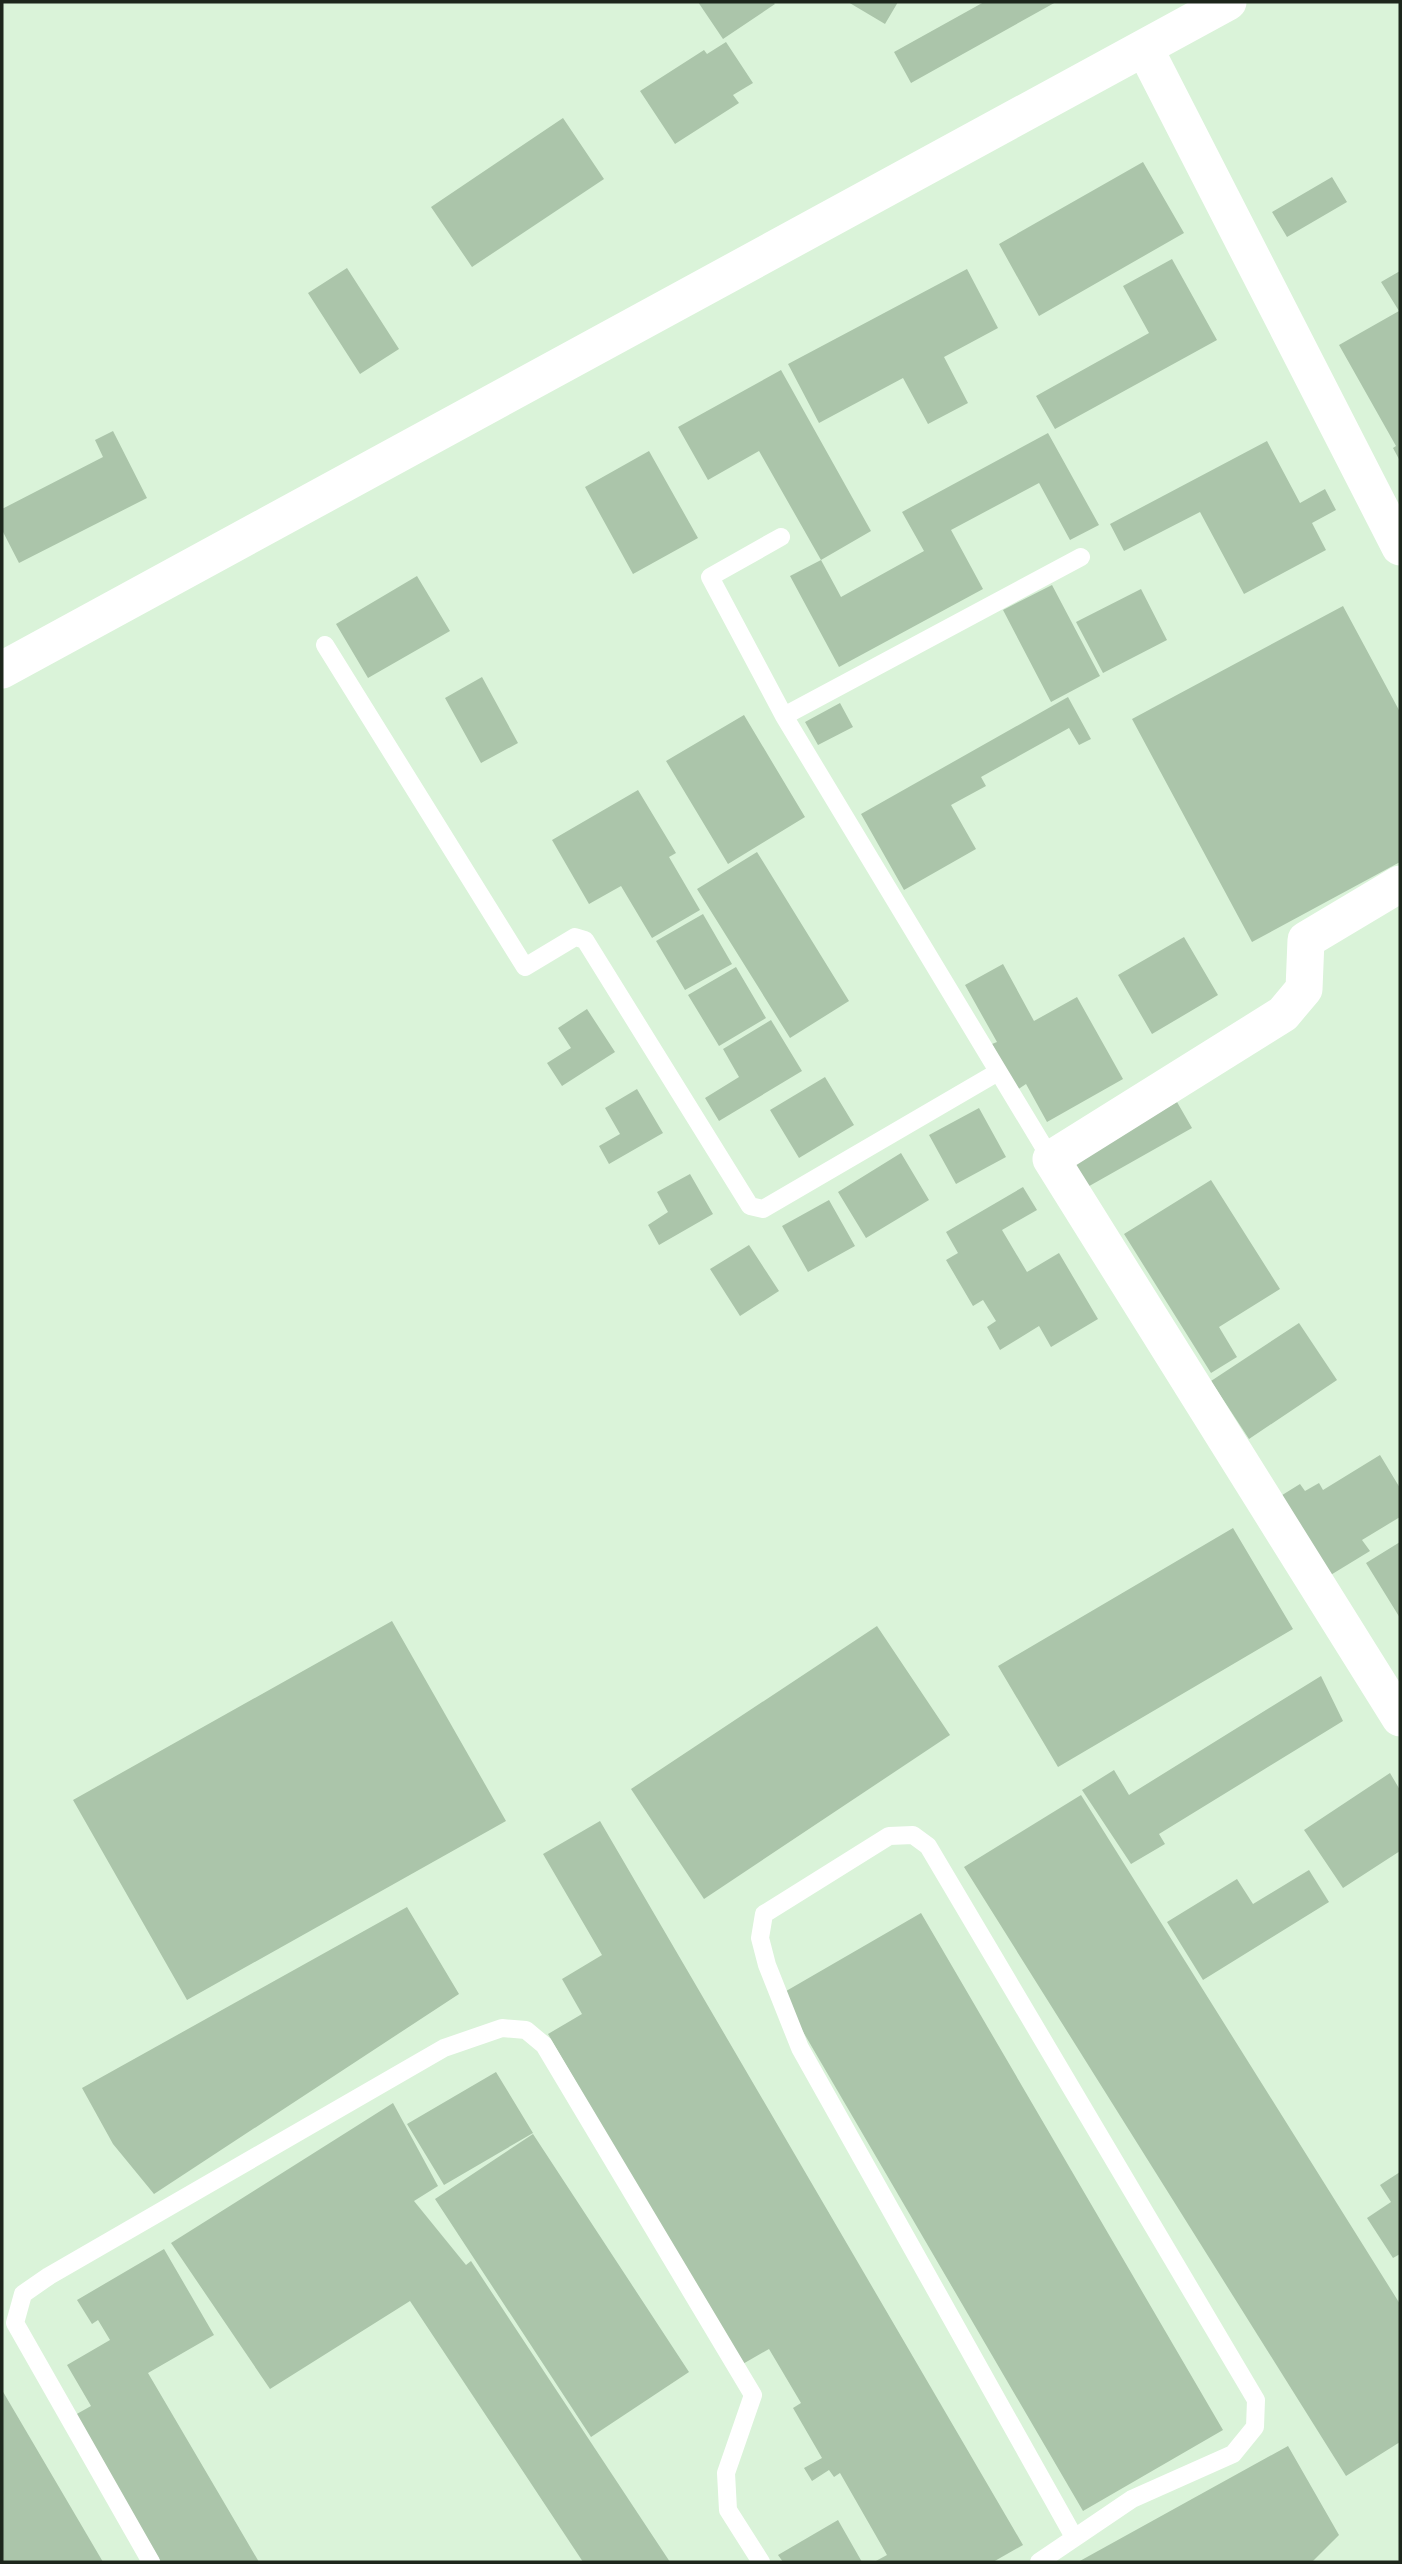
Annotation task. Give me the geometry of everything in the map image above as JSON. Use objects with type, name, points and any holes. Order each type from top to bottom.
[{"type":"street","points":[[2,670],[1228,2]]},
{"type":"street","points":[[1145,49],[1400,547]]},
{"type":"street","points":[[1400,884],[1306,940],[1304,989],[1283,1014],[1051,1159],[1400,1718]]},
{"type":"lane","points":[[781,537],[710,577],[784,716],[1051,1159]]},
{"type":"lane","points":[[784,716],[1081,557]]},
{"type":"lane","points":[[325,645],[524,967],[575,937],[585,940],[750,1206],[763,1209],[998,1072]]},
{"type":"lane","points":[[1039,2562],[1132,2499],[1233,2454],[1255,2427],[1256,2400],[928,1846],[913,1835],[889,1836],[764,1914],[760,1938],[766,1965],[800,2048],[1074,2538]]},
{"type":"lane","points":[[151,2562],[16,2323],[23,2294],[49,2276],[444,2048],[502,2028],[526,2030],[544,2045],[752,2395],[726,2473],[728,2510],[761,2562]]},
{"type":"building","points":[[698,2],[773,2],[775,4],[723,39]]},
{"type":"building","points":[[848,2],[898,2],[885,24]]},
{"type":"building","points":[[984,2],[1056,2],[911,83],[894,52]]},
{"type":"building","points":[[726,42],[753,83],[733,95],[739,103],[675,144],[640,91],[704,50],[707,54]]},
{"type":"building","points":[[563,118],[604,179],[472,267],[431,207]]},
{"type":"building","points":[[1143,162],[1184,233],[1039,316],[999,244]]},
{"type":"building","points":[[1332,177],[1347,202],[1287,237],[1272,212]]},
{"type":"building","points":[[1172,259],[1217,340],[1055,429],[1036,396],[1149,333],[1123,286]]},
{"type":"building","points":[[347,268],[399,349],[360,374],[308,293]]},
{"type":"building","points":[[967,269],[998,328],[944,357],[968,403],[928,424],[903,378],[819,423],[788,364]]},
{"type":"building","points":[[1400,271],[1400,310],[1399,311],[1381,282]]},
{"type":"building","points":[[1399,311],[1400,461],[1393,448],[1396,446],[1339,345]]},
{"type":"building","points":[[781,370],[871,531],[821,560],[759,451],[708,480],[678,427]]},
{"type":"building","points":[[113,431],[147,498],[19,563],[2,530],[2,509],[103,457],[95,440]]},
{"type":"building","points":[[1048,433],[1099,525],[1070,540],[1039,483],[951,530],[983,589],[839,667],[790,576],[821,560],[841,597],[924,551],[902,512]]},
{"type":"building","points":[[1267,441],[1300,503],[1325,489],[1336,510],[1312,523],[1326,550],[1244,594],[1200,512],[1124,551],[1110,524]]},
{"type":"building","points":[[649,451],[698,538],[633,574],[585,487]]},
{"type":"building","points":[[417,576],[450,631],[368,678],[336,624]]},
{"type":"building","points":[[1052,585],[1100,676],[1051,702],[1003,610]]},
{"type":"building","points":[[1141,589],[1167,640],[1103,673],[1076,622]]},
{"type":"building","points":[[1343,606],[1400,712],[1400,862],[1252,942],[1132,719]]},
{"type":"building","points":[[482,677],[518,743],[481,763],[445,698]]},
{"type":"building","points":[[1068,697],[1091,739],[1079,745],[1069,728],[981,777],[986,786],[951,805],[976,849],[904,890],[861,814]]},
{"type":"building","points":[[840,703],[853,727],[818,745],[805,722]]},
{"type":"building","points":[[744,715],[805,817],[728,864],[666,761]]},
{"type":"building","points":[[638,790],[676,853],[669,857],[700,910],[652,938],[621,886],[589,904],[552,840]]},
{"type":"building","points":[[757,852],[849,1001],[790,1038],[697,889]]},
{"type":"building","points":[[703,914],[732,964],[685,990],[656,941]]},
{"type":"building","points":[[1184,937],[1218,995],[1152,1034],[1118,975]]},
{"type":"building","points":[[1003,964],[1034,1021],[1077,997],[1123,1079],[1047,1122],[1026,1084],[1017,1090],[992,1044],[997,1042],[965,985]]},
{"type":"building","points":[[736,967],[766,1018],[719,1046],[688,995]]},
{"type":"building","points":[[587,1009],[615,1052],[562,1086],[547,1063],[571,1048],[558,1028]]},
{"type":"building","points":[[771,1020],[802,1071],[719,1121],[705,1098],[739,1077],[723,1049]]},
{"type":"building","points":[[825,1077],[854,1125],[799,1158],[770,1110]]},
{"type":"building","points":[[637,1089],[663,1133],[609,1164],[599,1146],[620,1134],[605,1108]]},
{"type":"building","points":[[1177,1102],[1192,1128],[1084,1189],[1069,1162]]},
{"type":"building","points":[[979,1108],[1006,1157],[956,1184],[929,1135]]},
{"type":"building","points":[[901,1153],[929,1200],[866,1238],[838,1192]]},
{"type":"building","points":[[690,1174],[713,1214],[659,1245],[648,1225],[668,1212],[657,1192]]},
{"type":"building","points":[[1211,1180],[1280,1289],[1219,1327],[1237,1357],[1211,1373],[1124,1234]]},
{"type":"building","points":[[1023,1187],[1037,1210],[1002,1230],[1027,1272],[1059,1253],[1098,1319],[1051,1347],[1039,1326],[1000,1350],[987,1327],[996,1321],[983,1300],[973,1306],[946,1260],[958,1253],[946,1232]]},
{"type":"building","points":[[829,1200],[855,1246],[808,1272],[782,1226]]},
{"type":"building","points":[[749,1245],[779,1291],[740,1316],[710,1269]]},
{"type":"building","points":[[1299,1323],[1337,1380],[1249,1439],[1211,1381]]},
{"type":"building","points":[[1380,1455],[1400,1488],[1400,1517],[1362,1540],[1370,1551],[1329,1576],[1279,1497],[1300,1484],[1305,1491],[1319,1483],[1323,1490]]},
{"type":"building","points":[[1233,1528],[1293,1629],[1058,1767],[998,1666]]},
{"type":"building","points":[[1400,1542],[1400,1618],[1366,1563]]},
{"type":"building","points":[[392,1621],[506,1821],[187,2000],[73,1800]]},
{"type":"building","points":[[877,1626],[950,1735],[704,1899],[631,1789]]},
{"type":"building","points":[[1321,1676],[1343,1721],[1159,1834],[1165,1844],[1131,1864],[1082,1790],[1114,1770],[1129,1795]]},
{"type":"building","points":[[1390,1773],[1400,1790],[1400,1851],[1343,1888],[1304,1830]]},
{"type":"building","points":[[1081,1795],[1400,2304],[1400,2442],[1346,2476],[964,1867]]},
{"type":"building","points":[[600,1821],[1023,2545],[993,2562],[874,2562],[887,2555],[840,2473],[834,2477],[829,2470],[812,2481],[804,2468],[822,2458],[793,2408],[801,2403],[769,2349],[741,2365],[548,2034],[582,2014],[562,1979],[602,1955],[543,1854]]},
{"type":"building","points":[[1309,1870],[1329,1902],[1203,1980],[1167,1922],[1237,1879],[1253,1904]]},
{"type":"building","points":[[407,1907],[459,1994],[154,2194],[113,2144],[82,2088]]},
{"type":"building","points":[[921,1913],[1223,2430],[1083,2511],[781,1994]]},
{"type":"building","points":[[496,2072],[533,2133],[444,2185],[407,2124]]},
{"type":"building","points":[[393,2103],[438,2186],[414,2201],[466,2265],[471,2261],[670,2562],[583,2562],[410,2301],[270,2389],[171,2243]]},
{"type":"building","points":[[533,2134],[689,2372],[591,2437],[435,2199]]},
{"type":"building","points":[[1400,2172],[1400,2254],[1393,2258],[1367,2218],[1391,2202],[1380,2185]]},
{"type":"building","points":[[164,2249],[214,2335],[148,2373],[259,2562],[161,2562],[75,2415],[91,2406],[67,2365],[110,2340],[98,2320],[92,2324],[77,2300]]},
{"type":"building","points":[[2,2390],[103,2562],[2,2562]]},
{"type":"building","points":[[1288,2446],[1339,2535],[1312,2562],[1078,2562]]},
{"type":"building","points":[[838,2520],[862,2562],[783,2562],[778,2555]]}]
